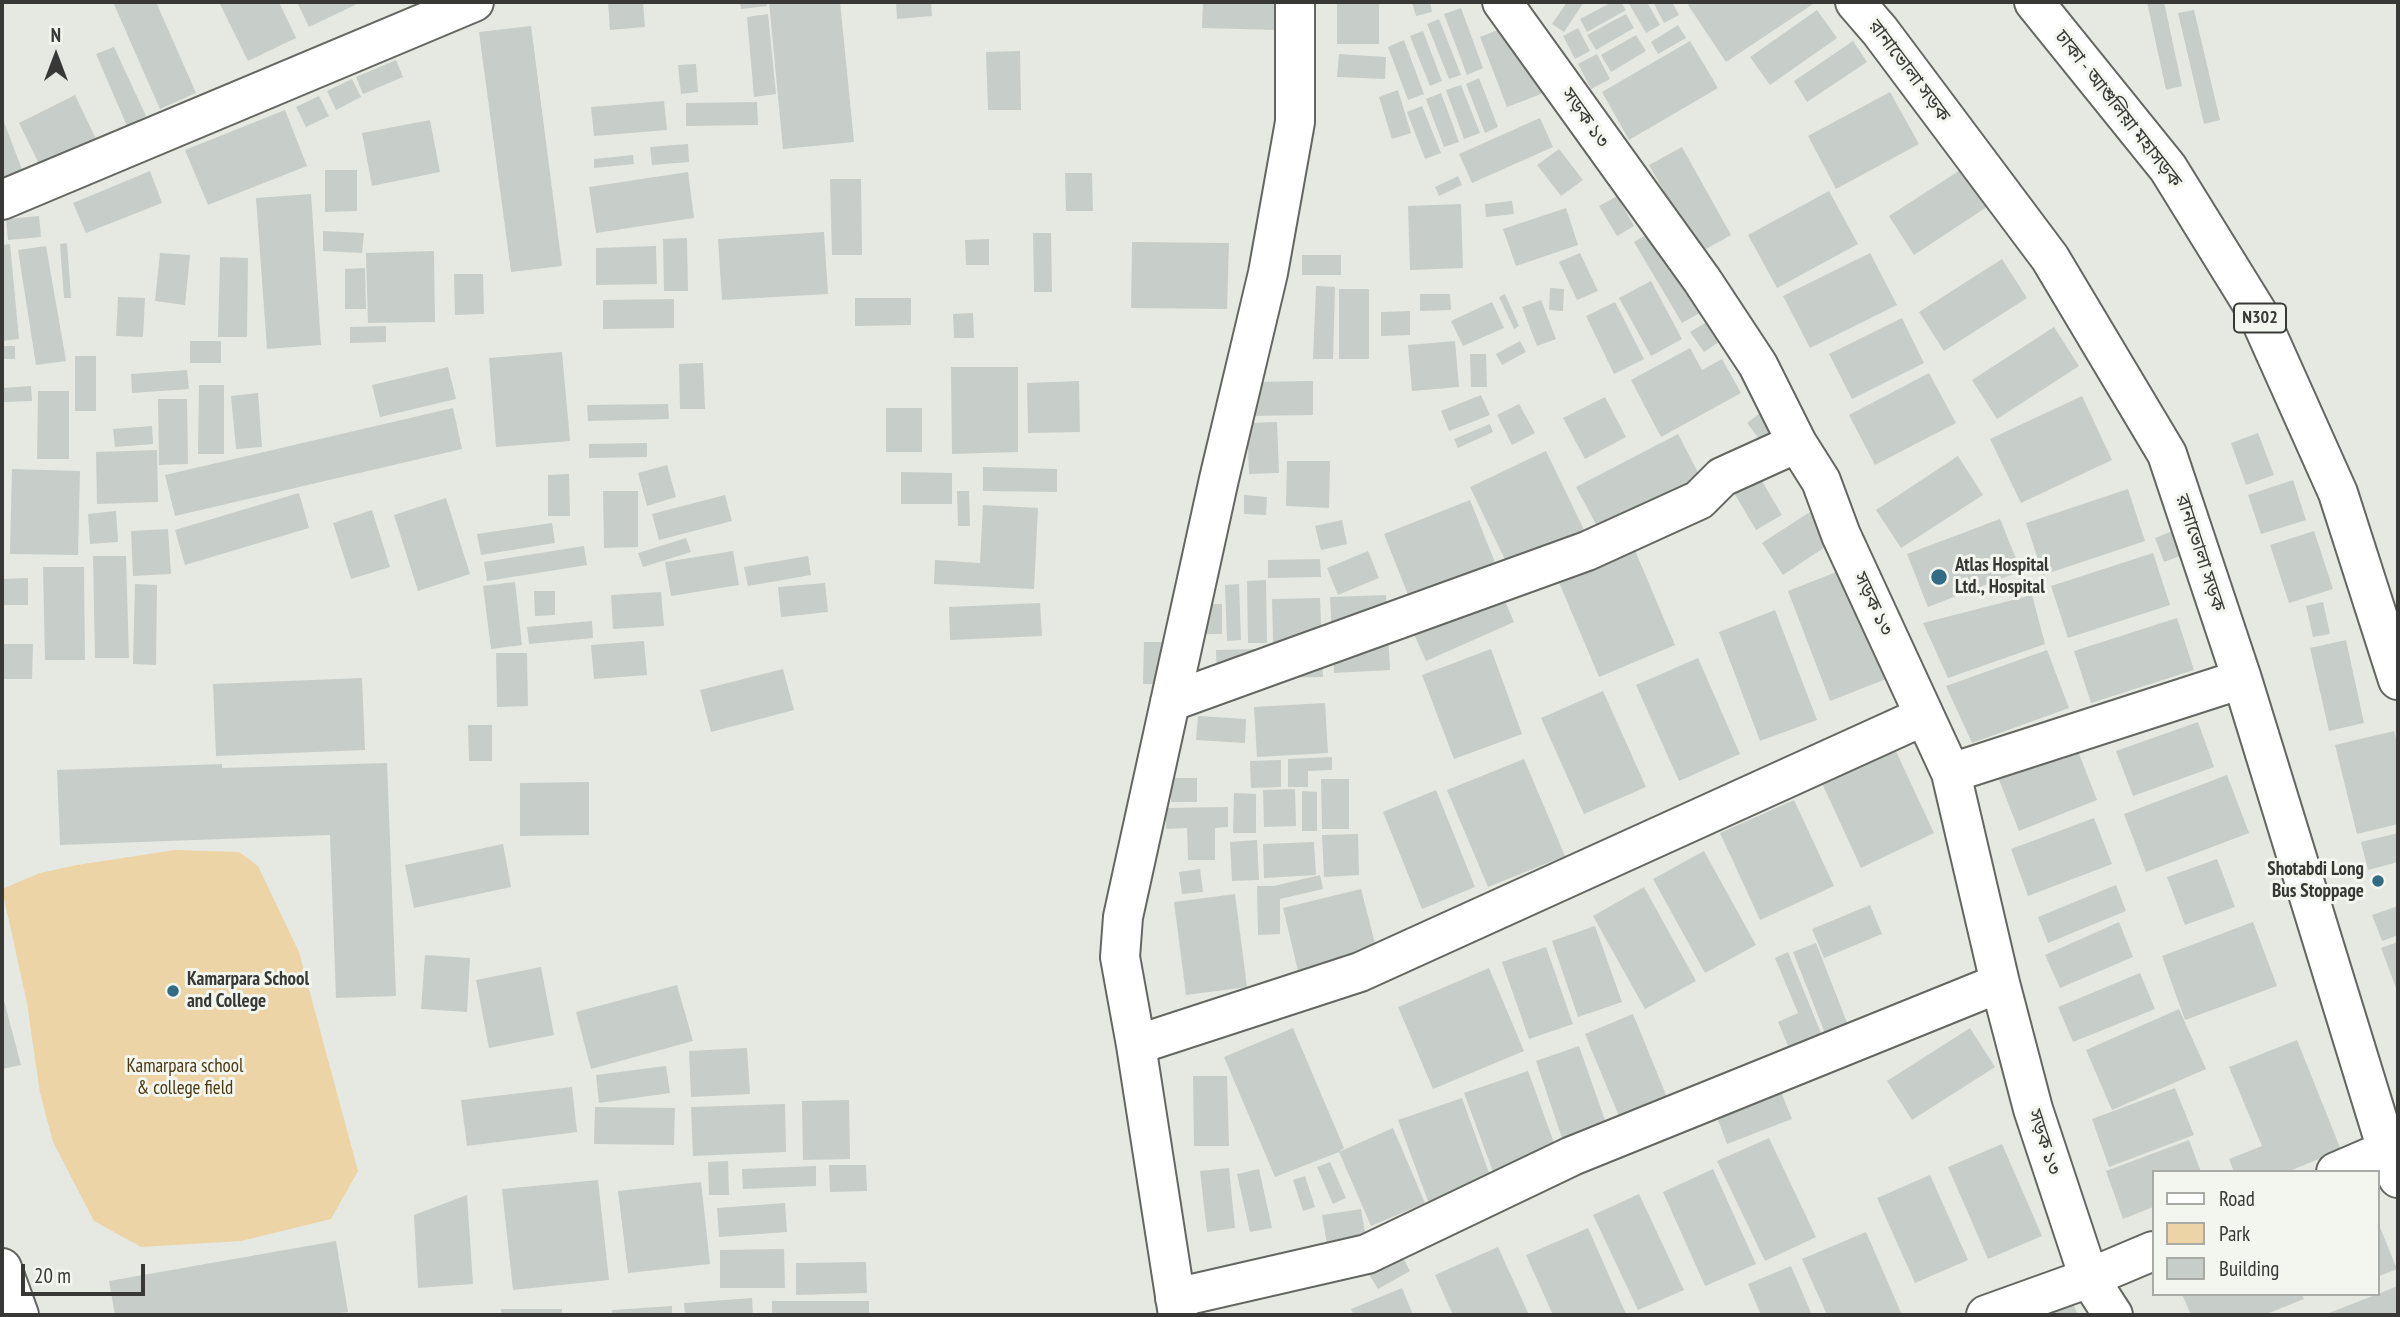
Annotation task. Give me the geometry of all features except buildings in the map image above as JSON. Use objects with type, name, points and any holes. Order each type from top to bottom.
[{"type":"main road","points":[[2,200],[474,2]]},
{"type":"main road","points":[[1295,2],[1295,122],[1268,273],[1219,479],[1123,917],[1120,957],[1177,1307],[1367,1254],[1572,1156],[2000,983]]},
{"type":"main road","name":"সড়ক ১৩","points":[[1502,2],[1702,280],[1758,365],[1797,443],[1821,481],[1841,535],[1951,773],[2000,983],[2033,1109],[2089,1278],[2113,1315]]},
{"type":"main road","name":"রানাভোলা সড়ক","points":[[1855,2],[1880,31],[2050,258],[2167,454],[2395,1158]]},
{"type":"main road","name":"ঢাকা - আশুলিয়া মহাসড়ক","points":[[2034,2],[2168,168],[2257,312],[2338,493],[2398,680]]},
{"type":"main road","points":[[1170,702],[1587,551],[1699,499],[1722,477],[1797,443]]},
{"type":"main road","points":[[1951,773],[2242,680]]},
{"type":"main road","points":[[1136,1045],[1360,972],[1924,716]]},
{"type":"main road","points":[[2344,1170],[2395,1158]]},
{"type":"main road","points":[[1986,1315],[2089,1278],[2152,1251]]},
{"type":"main road","points":[[2,1268],[19,1315]]},
{"type":"green space","name":"Kamarpara school & college field","points":[[175,850],[239,852],[258,866],[299,952],[358,1171],[331,1219],[241,1241],[141,1247],[94,1221],[53,1142],[40,1093],[27,1003],[2,889],[40,873]]},
{"type":"place","name":"Atlas Hospital Ltd., Hospital","points":[[1939,577]]},
{"type":"place","name":"Shotabdi Long Bus Stoppage","points":[[2378,881]]},
{"type":"place","name":"Kamarpara School and College","points":[[173,991]]}]
